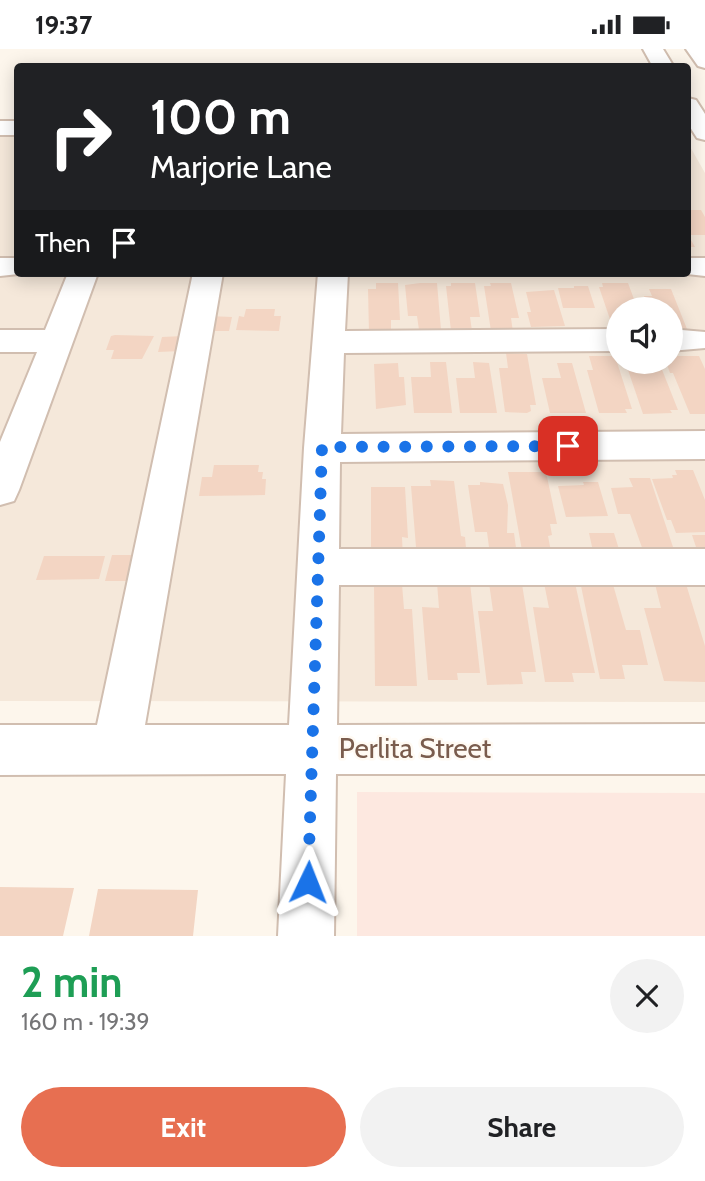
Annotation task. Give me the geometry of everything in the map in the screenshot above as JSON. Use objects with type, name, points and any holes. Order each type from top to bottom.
[{"type":"street","points":[[696,49],[705,62]]},
{"type":"street","points":[[692,107],[705,133]]},
{"type":"street","points":[[0,490],[8,448],[57,341],[81,277]]},
{"type":"street","points":[[116,750],[207,277]]},
{"type":"street","points":[[306,936],[322,447],[332,277]]},
{"type":"street","points":[[329,342],[606,340]]},
{"type":"street","points":[[0,341],[57,341]]},
{"type":"street","points":[[322,447],[705,445]]},
{"type":"street","points":[[319,567],[705,567]]},
{"type":"street","name":"Perlita Street","points":[[0,750],[705,749]]},
{"type":"shaded area","points":[[0,137],[14,137],[14,277],[691,277],[691,148],[705,173],[705,702],[0,701]]},
{"type":"shaded area","points":[[357,792],[705,793],[705,936],[357,936]]},
{"type":"building","points":[[691,210],[701,210],[705,217],[705,235],[691,235]]},
{"type":"building","points":[[376,283],[398,283],[400,320],[391,320],[391,333],[369,333],[368,289],[376,289]]},
{"type":"building","points":[[437,283],[441,330],[419,330],[417,316],[408,316],[405,285]]},
{"type":"building","points":[[451,283],[475,283],[480,317],[470,317],[472,331],[451,331],[446,286],[451,286]]},
{"type":"building","points":[[490,283],[511,283],[519,318],[511,318],[513,332],[491,331],[484,286],[491,286]]},
{"type":"building","points":[[602,283],[628,283],[633,297],[606,297],[606,308],[599,287],[603,287]]},
{"type":"building","points":[[588,286],[595,308],[563,308],[558,288]]},
{"type":"building","points":[[649,289],[671,289],[674,297],[644,296],[652,296]]},
{"type":"building","points":[[554,290],[565,326],[531,327],[527,312],[531,312],[526,292]]},
{"type":"building","points":[[246,309],[275,309],[274,316],[281,316],[279,331],[236,330],[239,316],[244,317]]},
{"type":"building","points":[[209,316],[232,317],[229,331],[206,331]]},
{"type":"building","points":[[683,319],[689,334],[683,334]]},
{"type":"building","points":[[111,336],[154,336],[142,359],[111,359],[114,350],[106,350]]},
{"type":"building","points":[[183,336],[181,351],[158,352],[162,337]]},
{"type":"building","points":[[506,353],[527,354],[536,405],[530,405],[531,411],[527,413],[505,412],[499,368],[508,368]]},
{"type":"building","points":[[589,356],[606,356],[606,374],[621,374],[632,409],[625,409],[627,413],[599,413],[587,370],[593,370]]},
{"type":"building","points":[[683,356],[699,356],[705,369],[705,414],[690,414],[673,374],[683,374]]},
{"type":"building","points":[[430,362],[446,362],[452,413],[414,413],[411,377],[431,377]]},
{"type":"building","points":[[473,362],[489,363],[497,413],[460,413],[456,378],[475,378]]},
{"type":"building","points":[[398,363],[399,377],[404,377],[406,405],[376,409],[374,364]]},
{"type":"building","points":[[557,363],[572,363],[586,413],[550,413],[542,378],[561,378]]},
{"type":"building","points":[[629,374],[664,374],[678,410],[670,410],[672,413],[643,414]]},
{"type":"building","points":[[214,465],[259,465],[258,472],[263,472],[262,479],[266,479],[265,495],[199,496],[202,477],[212,477]]},
{"type":"building","points":[[675,470],[693,470],[705,500],[705,532],[676,533],[671,520],[667,520],[652,479],[673,478],[672,475],[677,475]]},
{"type":"building","points":[[508,472],[546,472],[557,524],[550,524],[552,535],[548,536],[552,557],[523,556]]},
{"type":"building","points":[[629,478],[650,478],[676,556],[645,556],[630,514],[618,514],[611,488],[633,487]]},
{"type":"building","points":[[430,480],[454,481],[461,536],[465,537],[467,559],[417,559],[411,486],[431,486]]},
{"type":"building","points":[[480,482],[503,484],[508,505],[507,533],[514,533],[517,555],[490,555],[487,532],[475,532],[468,485],[480,485]]},
{"type":"building","points":[[583,482],[598,482],[608,516],[566,517],[558,486],[584,485]]},
{"type":"building","points":[[371,487],[405,487],[408,538],[402,537],[403,560],[371,559]]},
{"type":"building","points":[[589,533],[614,533],[621,556],[594,556]]},
{"type":"building","points":[[692,535],[705,535],[705,559],[700,559]]},
{"type":"building","points":[[112,555],[138,555],[132,581],[105,581]]},
{"type":"building","points":[[44,556],[105,556],[99,579],[36,580]]},
{"type":"building","points":[[580,581],[612,581],[626,630],[640,630],[648,665],[622,665],[625,679],[600,679]]},
{"type":"building","points":[[437,583],[470,583],[480,673],[457,673],[458,680],[428,680],[422,607],[439,608]]},
{"type":"building","points":[[489,583],[522,584],[536,672],[521,672],[523,684],[487,685],[478,611],[493,611]]},
{"type":"building","points":[[544,583],[575,583],[595,673],[572,673],[574,682],[545,682],[533,607],[549,608]]},
{"type":"building","points":[[374,584],[402,584],[404,609],[412,609],[417,686],[375,686]]},
{"type":"building","points":[[655,584],[686,584],[705,646],[705,682],[664,681],[644,608],[661,608]]},
{"type":"building","points":[[0,887],[74,888],[63,936],[0,936]]},
{"type":"building","points":[[98,889],[198,890],[193,936],[89,936]]},
{"type":"route","points":[[308,882],[322,447],[568,446]]}]
